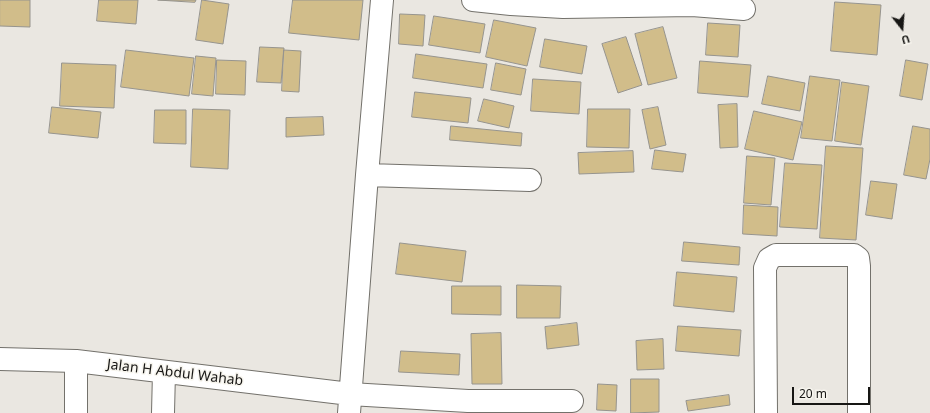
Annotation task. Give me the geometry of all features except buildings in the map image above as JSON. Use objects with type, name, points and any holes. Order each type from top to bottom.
[{"type":"street","points":[[350,403],[382,0]]},
{"type":"street","points":[[473,0],[563,7],[692,5],[744,9]]},
{"type":"street","points":[[367,175],[530,180]]},
{"type":"street","points":[[766,413],[765,268],[769,259],[776,255],[854,255],[858,258],[859,266],[859,413]]},
{"type":"street","name":"Jalan H Abdul Wahab","points":[[0,359],[76,361],[164,372],[350,403],[572,401]]},
{"type":"street","points":[[76,361],[76,413]]},
{"type":"street","points":[[164,372],[164,413]]}]
